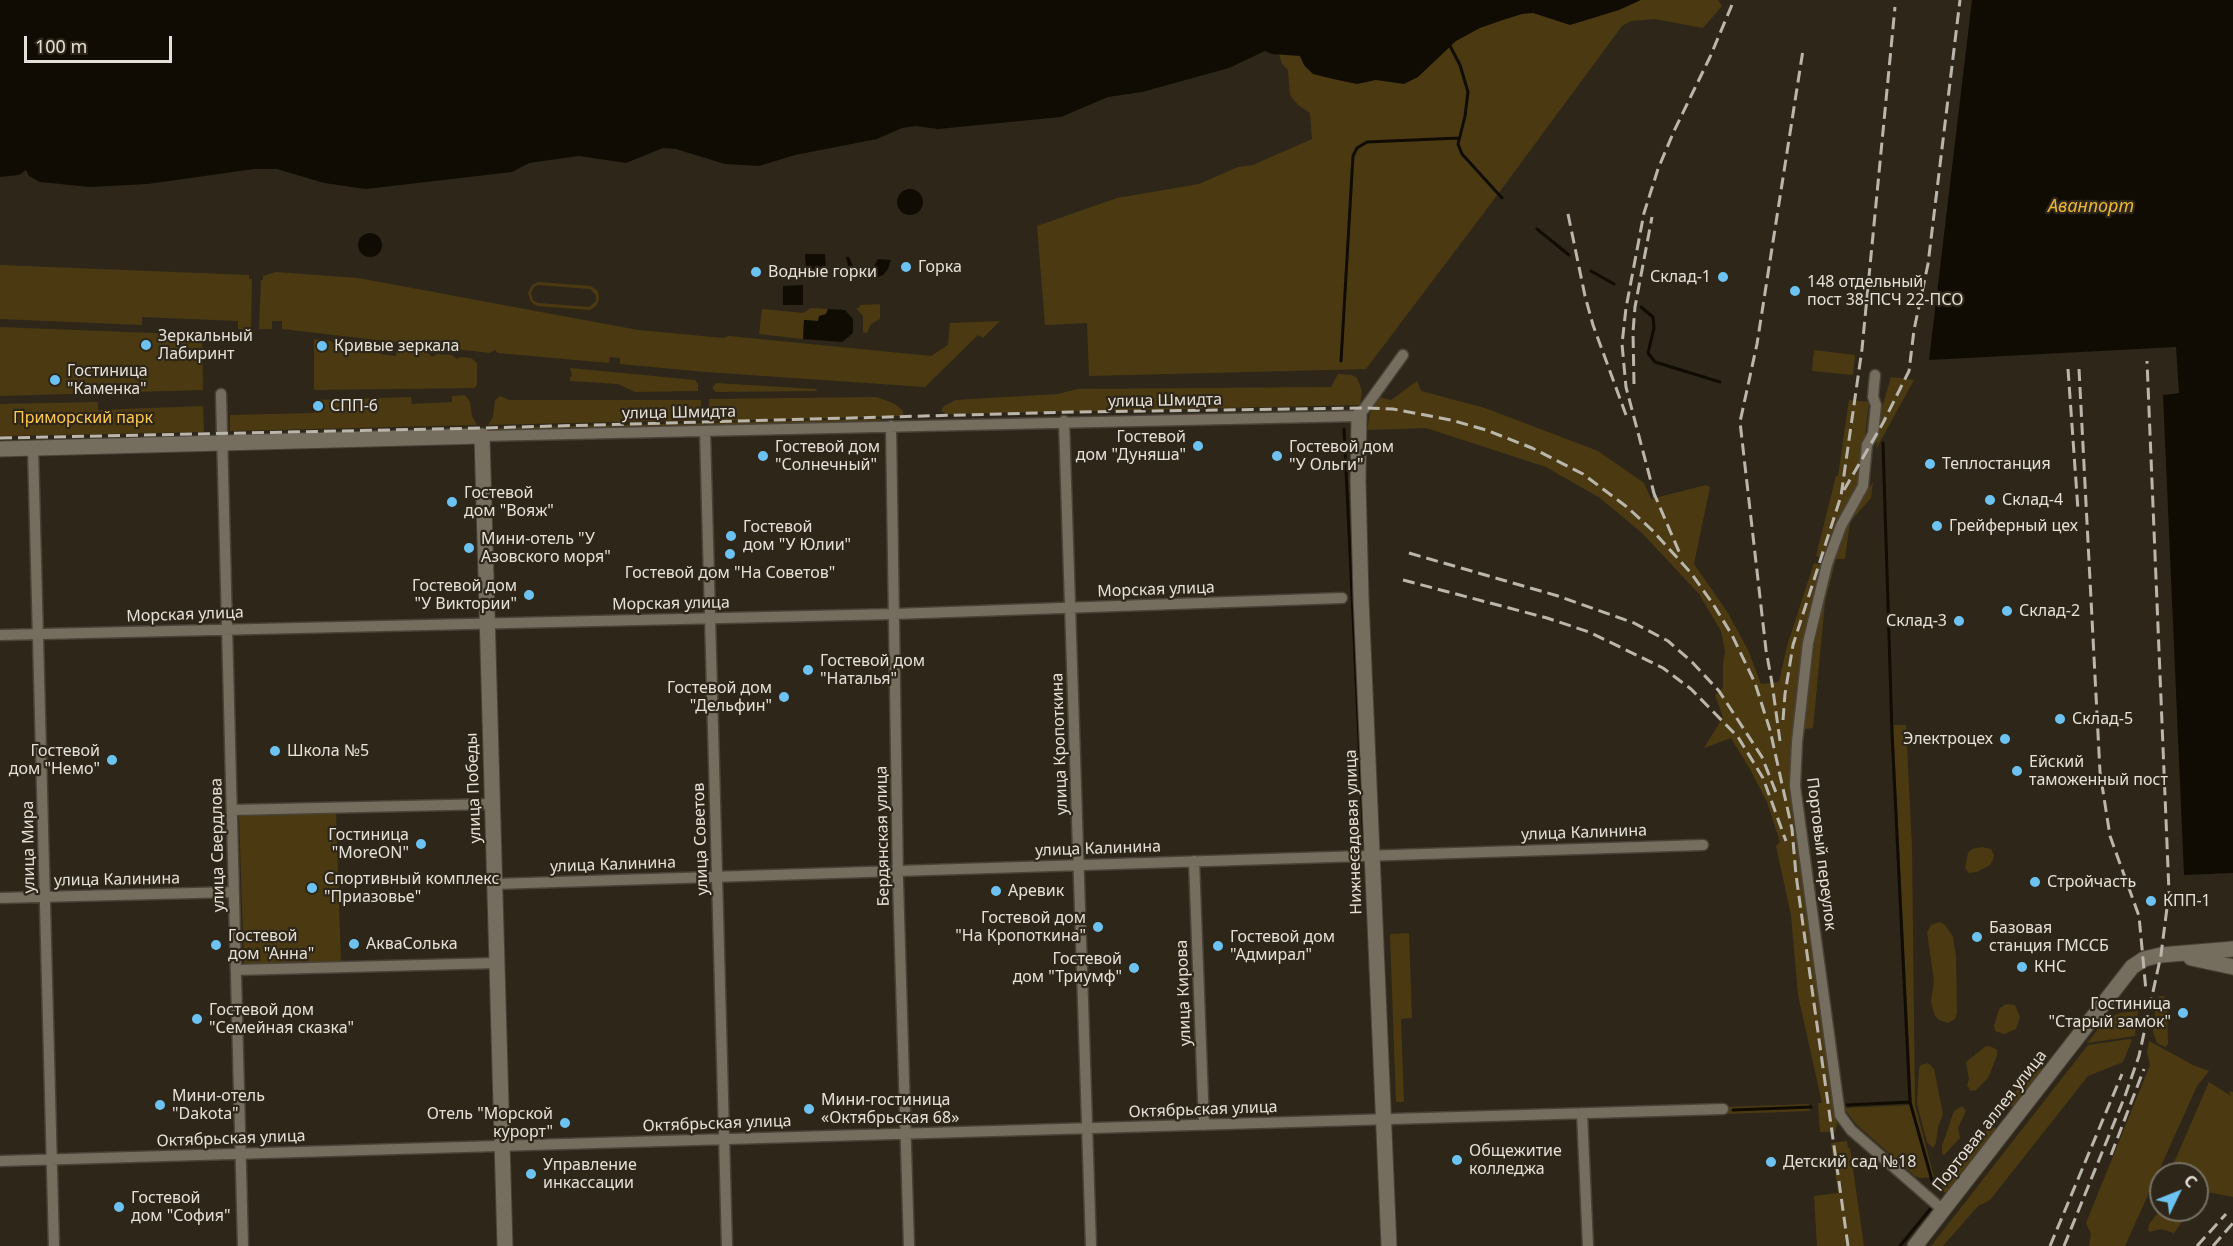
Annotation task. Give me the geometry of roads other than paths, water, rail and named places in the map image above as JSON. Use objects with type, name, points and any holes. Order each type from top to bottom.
[{"type":"street","points":[[1359,416],[1403,355]]},
{"type":"street","name":"Портовый переулок","points":[[1875,375],[1873,397],[1876,405],[1873,434],[1867,444],[1863,486],[1841,526],[1827,564],[1808,643],[1797,742],[1795,786],[1840,1114],[1851,1130],[1943,1210]]},
{"type":"street","name":"улица Свердлова","points":[[222,394],[243,1246]]},
{"type":"street","name":"улица Шмидта","points":[[0,449],[1359,416]]},
{"type":"street","name":"Нижнесадовая улица","points":[[1359,416],[1361,598],[1389,1246]]},
{"type":"street","name":"улица Кропоткина","points":[[1064,422],[1091,1246]]},
{"type":"street","name":"Бердянская улица","points":[[891,426],[898,870],[909,1246]]},
{"type":"street","name":"улица Советов","points":[[705,431],[728,1246]]},
{"type":"street","name":"улица Победы","points":[[482,436],[505,1246]]},
{"type":"street","name":"улица Мира","points":[[33,448],[54,1246]]},
{"type":"street","name":"Морская улица","points":[[0,635],[894,614],[1342,598]]},
{"type":"street","points":[[232,810],[492,804]]},
{"type":"street","name":"улица Калинина","points":[[495,884],[1703,845]]},
{"type":"street","name":"улица Кирова","points":[[1194,861],[1204,1125]]},
{"type":"street","name":"улица Калинина","points":[[0,898],[234,892]]},
{"type":"street","name":"Портовая аллея улица","points":[[1915,1246],[2132,967],[2149,958],[2233,950]]},
{"type":"street","points":[[2174,954],[2233,967]]},
{"type":"street","points":[[236,970],[497,963]]},
{"type":"street","name":"Октябрьская улица","points":[[0,1161],[1723,1109]]},
{"type":"street","points":[[1582,1113],[1588,1246]]},
{"type":"water","points":[[0,0],[1641,0],[1619,10],[1570,25],[1533,13],[1522,14],[1480,28],[1456,41],[1418,77],[1404,84],[1376,80],[1357,84],[1333,79],[1313,74],[1304,65],[1300,56],[1272,54],[1265,51],[1229,68],[1142,92],[1108,97],[1061,117],[938,129],[916,126],[902,128],[877,139],[795,155],[759,166],[725,164],[676,149],[663,148],[626,163],[579,156],[529,163],[512,172],[366,189],[324,183],[277,169],[254,169],[148,184],[90,187],[40,182],[29,176],[26,170],[19,175],[0,177]]},
{"type":"water","name":"Аванпорт","points":[[1972,0],[2233,0],[2233,873],[2184,875],[2163,395],[2179,393],[2176,347],[1929,360]]},
{"type":"water","points":[[910,189],[919,193],[923,202],[919,211],[910,215],[901,211],[897,202],[901,193]]},
{"type":"water","points":[[370,233],[375,234],[381,240],[381,250],[375,256],[370,257],[365,256],[359,250],[358,245],[359,240],[365,234]]},
{"type":"water","points":[[805,254],[825,254],[826,272],[806,273]]},
{"type":"water","points":[[846,257],[849,257],[854,268],[861,271],[873,268],[878,259],[891,260],[883,275],[865,279],[852,272]]},
{"type":"water","points":[[803,285],[803,305],[783,305],[783,286]]},
{"type":"water","points":[[828,309],[845,310],[853,319],[853,333],[842,342],[803,339],[804,320],[818,321],[819,316],[826,314]]},
{"type":"waterway","points":[[1449,44],[1460,65],[1468,92],[1458,144],[1462,154],[1502,198]]},
{"type":"waterway","points":[[1341,361],[1353,156],[1357,148],[1367,142],[1459,138]]},
{"type":"waterway","points":[[1537,229],[1569,255]]},
{"type":"waterway","points":[[1591,271],[1614,284]]},
{"type":"waterway","points":[[1641,307],[1653,317],[1654,328],[1648,353],[1655,362],[1720,382]]},
{"type":"waterway","points":[[1344,429],[1364,843]]},
{"type":"waterway","points":[[1883,443],[1892,733],[1910,1102],[1933,1184]]},
{"type":"waterway","points":[[1847,1105],[1910,1102]]},
{"type":"waterway","points":[[1733,1110],[1811,1107]]},
{"type":"waterway","points":[[1900,1246],[1931,1208]]},
{"type":"railway","points":[[1655,497],[1626,387],[1622,344],[1626,308],[1644,213],[1658,169],[1734,0]]},
{"type":"railway","points":[[1844,490],[1883,423],[1909,371],[1914,330],[1928,264],[1960,0]]},
{"type":"railway","points":[[1783,720],[1793,645],[1841,496],[1862,349],[1895,7]]},
{"type":"railway","points":[[1780,741],[1766,650],[1740,422],[1757,344],[1803,50]]},
{"type":"railway","points":[[1568,214],[1593,325],[1626,415]]},
{"type":"railway","points":[[1634,384],[1635,307],[1652,217]]},
{"type":"railway","points":[[2064,1246],[2139,1056],[2161,955],[2169,892],[2147,361]]},
{"type":"railway","points":[[2068,369],[2078,510]]},
{"type":"railway","points":[[2079,369],[2100,772],[2110,836],[2139,916],[2146,991]]},
{"type":"railway","points":[[0,438],[1072,412],[1365,408],[1393,409],[1451,420],[1486,430],[1532,448],[1583,474],[1627,507],[1652,530],[1691,573],[1713,604],[1732,635],[1755,683],[1770,730],[1792,829],[1796,875],[1848,1246]]},
{"type":"railway","points":[[1653,491],[1680,554]]},
{"type":"railway","points":[[1409,553],[1558,596],[1634,623],[1668,641],[1692,662],[1719,691],[1762,757],[1777,795]]},
{"type":"railway","points":[[1403,580],[1547,618],[1589,632],[1663,668],[1691,689],[1738,737],[1763,778],[1786,841]]},
{"type":"railway","points":[[2111,1155],[2144,1069]]},
{"type":"railway","points":[[2050,1246],[2122,1074]]},
{"type":"railway","points":[[2197,1246],[2226,1214]]},
{"type":"railway","points":[[2213,1246],[2233,1223]]},
{"type":"place","name":"Горка","points":[[906,267]]},
{"type":"place","name":"Водные горки","points":[[756,272]]},
{"type":"place","name":"Склад-1","points":[[1723,277]]},
{"type":"place","name":"148 отдельный пост 38-ПСЧ 22-ПСО","points":[[1795,291]]},
{"type":"place","name":"Зеркальный Лабиринт","points":[[146,345]]},
{"type":"place","name":"Кривые зеркала","points":[[322,346]]},
{"type":"place","name":"Гостиница \"Каменка\"","points":[[55,380]]},
{"type":"place","name":"СПП-6","points":[[318,406]]},
{"type":"place","name":"Гостевой дом \"Дуняша\"","points":[[1198,446]]},
{"type":"place","name":"Гостевой дом \"Солнечный\"","points":[[763,456]]},
{"type":"place","name":"Гостевой дом \"У Ольги\"","points":[[1277,456]]},
{"type":"place","name":"Теплостанция","points":[[1930,464]]},
{"type":"place","name":"Склад-4","points":[[1990,500]]},
{"type":"place","name":"Гостевой дом \"Вояж\"","points":[[452,502]]},
{"type":"place","name":"Грейферный цех","points":[[1937,526]]},
{"type":"place","name":"Гостевой дом \"У Юлии\"","points":[[731,536]]},
{"type":"place","name":"Мини-отель \"У Азовского моря\"","points":[[469,548]]},
{"type":"place","name":"Гостевой дом \"На Советов\"","points":[[730,554]]},
{"type":"place","name":"Гостевой дом \"У Виктории\"","points":[[529,595]]},
{"type":"place","name":"Склад-2","points":[[2007,611]]},
{"type":"place","name":"Склад-3","points":[[1959,621]]},
{"type":"place","name":"Гостевой дом \"Наталья\"","points":[[808,670]]},
{"type":"place","name":"Гостевой дом \"Дельфин\"","points":[[784,697]]},
{"type":"place","name":"Склад-5","points":[[2060,719]]},
{"type":"place","name":"Электроцех","points":[[2005,739]]},
{"type":"place","name":"Школа №5","points":[[275,751]]},
{"type":"place","name":"Гостевой дом \"Немо\"","points":[[112,760]]},
{"type":"place","name":"Ейский таможенный пост","points":[[2017,771]]},
{"type":"place","name":"Гостиница \"MoreON\"","points":[[421,844]]},
{"type":"place","name":"Стройчасть","points":[[2035,882]]},
{"type":"place","name":"Спортивный комплекс \"Приазовье\"","points":[[312,888]]},
{"type":"place","name":"Аревик","points":[[996,891]]},
{"type":"place","name":"КПП-1","points":[[2151,901]]},
{"type":"place","name":"Гостевой дом \"На Кропоткина\"","points":[[1098,927]]},
{"type":"place","name":"Базовая станция ГМССБ","points":[[1977,937]]},
{"type":"place","name":"АкваСолька","points":[[354,944]]},
{"type":"place","name":"Гостевой дом \"Анна\"","points":[[216,945]]},
{"type":"place","name":"Гостевой дом \"Адмирал\"","points":[[1218,946]]},
{"type":"place","name":"КНС","points":[[2022,967]]},
{"type":"place","name":"Гостевой дом \"Триумф\"","points":[[1134,968]]},
{"type":"place","name":"Гостиница \"Старый замок\"","points":[[2183,1013]]},
{"type":"place","name":"Гостевой дом \"Семейная сказка\"","points":[[197,1019]]},
{"type":"place","name":"Мини-отель \"Dakota\"","points":[[160,1105]]},
{"type":"place","name":"Мини-гостиница «Октябрьская 68»","points":[[809,1109]]},
{"type":"place","name":"Отель \"Морской курорт\"","points":[[565,1123]]},
{"type":"place","name":"Общежитие колледжа","points":[[1457,1160]]},
{"type":"place","name":"Детский сад №18","points":[[1771,1162]]},
{"type":"place","name":"Управление инкассации","points":[[531,1174]]},
{"type":"place","name":"Гостевой дом \"София\"","points":[[119,1207]]},
{"type":"park label","name":"Приморский парк","points":[[83,418]]}]
